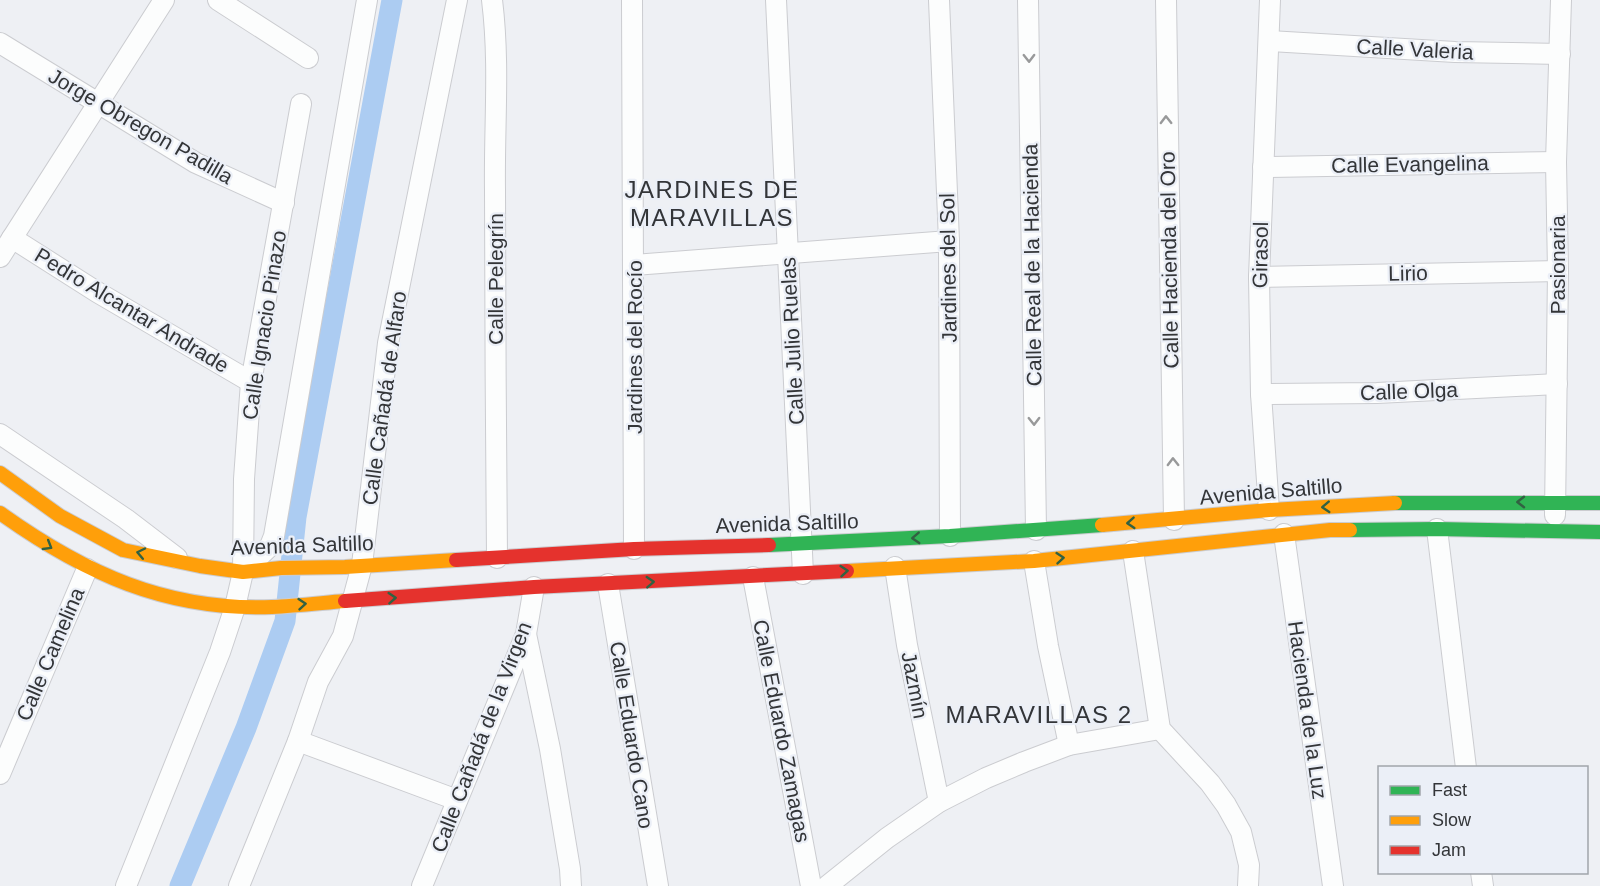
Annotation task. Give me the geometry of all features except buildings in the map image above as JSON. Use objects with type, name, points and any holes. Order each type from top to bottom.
[{"type":"street","points":[[0,257],[164,0]]},
{"type":"street","points":[[218,0],[308,58]]},
{"type":"street","points":[[243,572],[270,546],[274,536],[367,0]]},
{"type":"street","name":"Calle Cañadá de Alfaro","points":[[239,886],[298,741],[318,682],[343,636],[343,601],[353,566],[388,343],[458,0]]},
{"type":"street","name":"Calle Pelegrín","points":[[492,0],[496,32],[497,79],[495,184],[497,558]]},
{"type":"street","name":"Jardines del Rocío","points":[[632,0],[634,549]]},
{"type":"street","name":"Calle Julio Ruelas","points":[[776,0],[803,574]]},
{"type":"street","name":"Jardines del Sol","points":[[939,0],[949,241],[950,536]]},
{"type":"street","name":"Calle Real de la Hacienda","points":[[1028,0],[1036,530]]},
{"type":"street","name":"Calle Hacienda del Oro","points":[[1166,0],[1174,520]]},
{"type":"street","name":"Girasol","points":[[1269,510],[1261,394],[1259,277],[1270,0]]},
{"type":"street","name":"Pasionaria","points":[[1554,530],[1557,384],[1556,162],[1561,0]]},
{"type":"street","name":"Calle Valeria","points":[[1269,41],[1455,52],[1560,54]]},
{"type":"street","name":"Jorge Obregon Padilla","points":[[0,43],[196,163],[284,203]]},
{"type":"street","name":"Calle Ignacio Pinazo","points":[[126,886],[220,652],[235,608],[243,572],[244,479],[251,382],[301,104]]},
{"type":"street","name":"Calle Evangelina","points":[[1263,167],[1556,162]]},
{"type":"street","name":"Pedro Alcantar Andrade","points":[[12,238],[97,292],[251,382]]},
{"type":"street","points":[[634,265],[949,241]]},
{"type":"street","name":"Lirio","points":[[1259,277],[1557,271]]},
{"type":"street","name":"Calle Olga","points":[[1261,394],[1377,393],[1557,384]]},
{"type":"street","points":[[0,434],[126,519],[184,562]]},
{"type":"street","name":"Avenida Saltillo","points":[[0,473],[60,516],[123,550],[243,572],[634,549],[801,544],[950,536],[1174,520],[1269,510],[1433,502],[1600,503]]},
{"type":"street","points":[[0,513],[43,544],[87,568],[130,586],[180,600],[235,608],[534,587],[1034,561],[1340,530],[1600,532]]},
{"type":"street","points":[[1437,529],[1466,766]]},
{"type":"street","name":"Hacienda de la Luz","points":[[1284,534],[1333,886]]},
{"type":"street","points":[[1133,551],[1160,729],[1210,783],[1226,805],[1241,832],[1249,865],[1248,886]]},
{"type":"street","points":[[1034,561],[1048,646],[1069,745]]},
{"type":"street","name":"Jazmín","points":[[895,567],[907,645],[939,802]]},
{"type":"street","name":"Calle Camelina","points":[[0,774],[87,568]]},
{"type":"street","name":"Calle Eduardo Zamagas","points":[[753,577],[811,886]]},
{"type":"street","name":"Calle Eduardo Cano","points":[[608,584],[658,886]]},
{"type":"street","name":"Calle Cañadá de la Virgen","points":[[422,886],[526,634],[534,587]]},
{"type":"street","points":[[526,634],[550,748],[571,886]]},
{"type":"street","points":[[827,886],[887,838],[939,802],[1024,762],[1069,745],[1160,729]]},
{"type":"street","points":[[298,741],[457,800]]},
{"type":"waterway","points":[[180,886],[246,728],[285,621],[296,517],[392,0]]},
{"type":"traffic: fast","points":[[1395,503],[1600,503]]},
{"type":"traffic: fast","points":[[769,545],[950,536],[1102,525]]},
{"type":"traffic: fast","points":[[1350,530],[1600,532]]},
{"type":"traffic: slow","points":[[0,473],[60,516],[123,550],[200,566],[243,572],[281,568],[345,567],[456,560]]},
{"type":"traffic: slow","points":[[1102,525],[1269,510],[1395,503]]},
{"type":"traffic: slow","points":[[0,513],[63,554],[128,584],[162,595],[233,607],[272,607],[345,601]]},
{"type":"traffic: slow","points":[[847,571],[1034,561],[1330,530],[1350,530]]},
{"type":"traffic: jam","points":[[456,560],[634,549],[769,545]]},
{"type":"traffic: jam","points":[[345,601],[534,587],[847,571]]},
{"type":"district","name":"JARDINES DE MARAVILLAS","points":[[712,203]]},
{"type":"district","name":"MARAVILLAS 2","points":[[1039,714]]}]
